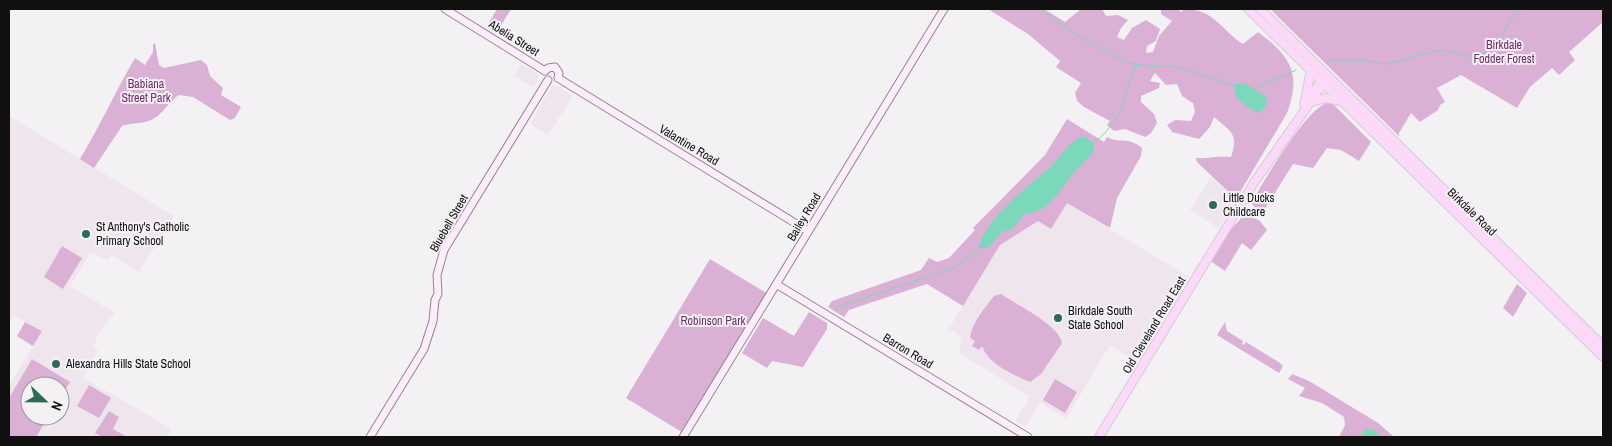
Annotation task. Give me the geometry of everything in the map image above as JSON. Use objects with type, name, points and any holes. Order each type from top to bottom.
[{"type":"main road","points":[[1248,9],[1311,70],[1325,80]]},
{"type":"main road","points":[[1260,9],[1325,80]]},
{"type":"main road","points":[[1304,105],[1311,70]]},
{"type":"main road","name":"Birkdale Road","points":[[1325,80],[1342,101],[1603,357]]},
{"type":"main road","name":"Birkdale Road","points":[[1325,80],[1603,346]]},
{"type":"main road","name":"Old Cleveland Road East","points":[[1099,437],[1255,181],[1312,102],[1325,80]]},
{"type":"main road","name":"Old Cleveland Road East","points":[[1293,126],[1304,105],[1325,80]]},
{"type":"main road","points":[[1312,102],[1326,98],[1342,101]]},
{"type":"street","name":"Abelia Street","points":[[445,9],[545,71]]},
{"type":"street","name":"Bailey Road","points":[[683,437],[944,9]]},
{"type":"street","points":[[555,67],[559,73],[558,78],[552,82],[548,80],[545,71],[548,68],[555,67]]},
{"type":"street","name":"Valantine Road","points":[[558,78],[808,231]]},
{"type":"street","name":"Bluebell Street","points":[[370,437],[424,349],[429,336],[435,300],[438,294],[436,286],[438,266],[444,250],[548,80]]},
{"type":"street","name":"Barron Road","points":[[776,284],[1028,437]]},
{"type":"shaded area","points":[[521,64],[539,75],[534,88],[514,76]]},
{"type":"shaded area","points":[[1244,83],[1266,97],[1267,103],[1263,110],[1257,113],[1237,98],[1235,84]]},
{"type":"shaded area","points":[[556,85],[573,96],[548,135],[533,126],[531,122],[552,86]]},
{"type":"shaded area","name":"St Anthony's Catholic Primary School","points":[[9,116],[174,216],[139,272],[112,255],[108,260],[90,253],[70,286],[115,313],[98,334],[94,346],[98,350],[83,378],[172,429],[167,437],[9,437],[9,386],[42,331],[14,315],[9,323]]},
{"type":"shaded area","points":[[1083,136],[1094,143],[1094,152],[1072,175],[1053,200],[1041,209],[1025,214],[1010,231],[1003,231],[988,248],[979,248],[983,237],[997,216],[1052,166],[1072,143]]},
{"type":"shaded area","name":"Little Ducks Childcare","points":[[1211,177],[1236,199],[1218,228],[1190,210]]},
{"type":"shaded area","name":"Birkdale South State School","points":[[1067,203],[1189,277],[1181,290],[1176,293],[1136,358],[1137,362],[1110,345],[1066,419],[1040,402],[1026,427],[1015,421],[1030,397],[959,353],[962,338],[954,331],[947,332],[1000,245]]},
{"type":"shaded area","points":[[1367,429],[1374,430],[1382,437],[1358,437]]},
{"type":"green space","points":[[497,9],[511,9],[497,32],[487,26]]},
{"type":"green space","points":[[988,9],[1044,9],[1065,22],[1081,9],[1102,9],[1106,16],[1118,15],[1128,20],[1121,28],[1117,37],[1124,40],[1132,28],[1146,20],[1160,29],[1156,41],[1147,46],[1146,53],[1153,52],[1159,36],[1172,21],[1161,14],[1161,9],[1176,9],[1182,12],[1184,9],[1203,12],[1243,44],[1258,32],[1278,49],[1290,66],[1293,76],[1293,87],[1287,113],[1236,199],[1197,162],[1196,158],[1231,157],[1234,138],[1229,130],[1214,117],[1210,127],[1199,139],[1172,132],[1167,125],[1175,120],[1191,121],[1195,112],[1193,103],[1182,96],[1177,84],[1166,85],[1155,73],[1150,81],[1160,83],[1159,88],[1141,96],[1141,102],[1154,114],[1157,123],[1151,133],[1145,137],[1125,129],[1114,131],[1107,125],[1110,121],[1084,107],[1077,101],[1075,93],[1081,83],[1056,67],[1060,61],[1028,34]]},
{"type":"green space","name":"Birkdale Fodder Forest","points":[[1270,9],[1603,9],[1603,22],[1569,52],[1575,60],[1559,75],[1552,68],[1530,87],[1517,108],[1461,75],[1437,88],[1445,102],[1440,105],[1438,110],[1420,122],[1411,113],[1399,136]]},
{"type":"green space","name":"Babiana Street Park","points":[[155,43],[159,65],[164,68],[201,60],[207,65],[210,76],[223,88],[221,95],[241,107],[235,118],[230,120],[193,97],[179,95],[153,119],[122,126],[94,168],[80,159],[135,58],[145,65],[153,52],[153,44]]},
{"type":"green space","points":[[1327,103],[1332,103],[1371,142],[1359,161],[1341,150],[1327,148],[1313,168],[1293,164],[1261,215],[1252,204],[1253,200],[1298,131],[1318,108]]},
{"type":"green space","points":[[1067,119],[1104,142],[1107,137],[1132,142],[1142,148],[1141,156],[1117,198],[1110,228],[1067,203],[1051,229],[1038,221],[1000,245],[963,306],[927,284],[849,310],[844,317],[828,307],[832,301],[921,270],[929,258],[937,262],[949,258],[975,230],[973,228],[1045,155]]},
{"type":"green space","points":[[1244,215],[1259,220],[1267,230],[1251,250],[1242,243],[1225,271],[1209,260],[1218,244]]},
{"type":"green space","points":[[62,246],[82,258],[63,289],[44,277]]},
{"type":"green space","name":"Robinson Park","points":[[710,259],[770,295],[685,434],[626,398]]},
{"type":"green space","points":[[1517,284],[1527,293],[1513,317],[1503,308]]},
{"type":"green space","points":[[1001,294],[1046,322],[1059,336],[1062,343],[1041,374],[1030,382],[996,364],[985,353],[982,346],[979,350],[972,346],[975,341],[970,338],[976,321],[994,296]]},
{"type":"green space","points":[[809,312],[827,323],[827,329],[803,367],[772,361],[767,368],[742,353],[763,318],[794,336]]},
{"type":"green space","points":[[25,322],[42,331],[33,346],[17,336]]},
{"type":"green space","points":[[1225,322],[1227,331],[1243,341],[1242,344],[1244,345],[1246,342],[1280,363],[1283,366],[1279,373],[1217,335]]},
{"type":"green space","points":[[32,359],[60,376],[22,376]]},
{"type":"green space","points":[[1292,374],[1309,381],[1378,423],[1394,437],[1339,437],[1345,425],[1344,417],[1322,403],[1299,396],[1305,388],[1288,379]]},
{"type":"green space","points":[[20,379],[20,426],[43,426],[36,437],[9,437],[9,398]]},
{"type":"green space","points":[[1055,379],[1077,392],[1065,413],[1043,400]]},
{"type":"green space","points":[[89,385],[111,398],[99,418],[77,406]]},
{"type":"green space","points":[[109,411],[119,417],[113,429],[127,437],[102,437],[95,433]]},
{"type":"waterway","points":[[1040,9],[1080,37],[1128,63],[1157,67],[1179,67],[1236,86]]},
{"type":"waterway","points":[[1327,60],[1362,60],[1386,64],[1440,50],[1478,58],[1498,42],[1511,19],[1522,9]]},
{"type":"waterway","points":[[1094,143],[1109,128],[1119,114],[1132,75],[1138,64]]},
{"type":"waterway","points":[[1254,89],[1296,70]]},
{"type":"waterway","points":[[834,310],[840,306],[956,267],[980,247]]},
{"type":"place","name":"Little Ducks Childcare","points":[[1213,205]]},
{"type":"place","name":"St Anthony's Catholic Primary School","points":[[86,234]]},
{"type":"place","name":"Birkdale South State School","points":[[1058,318]]},
{"type":"place","name":"Alexandra Hills State School","points":[[56,364]]}]
